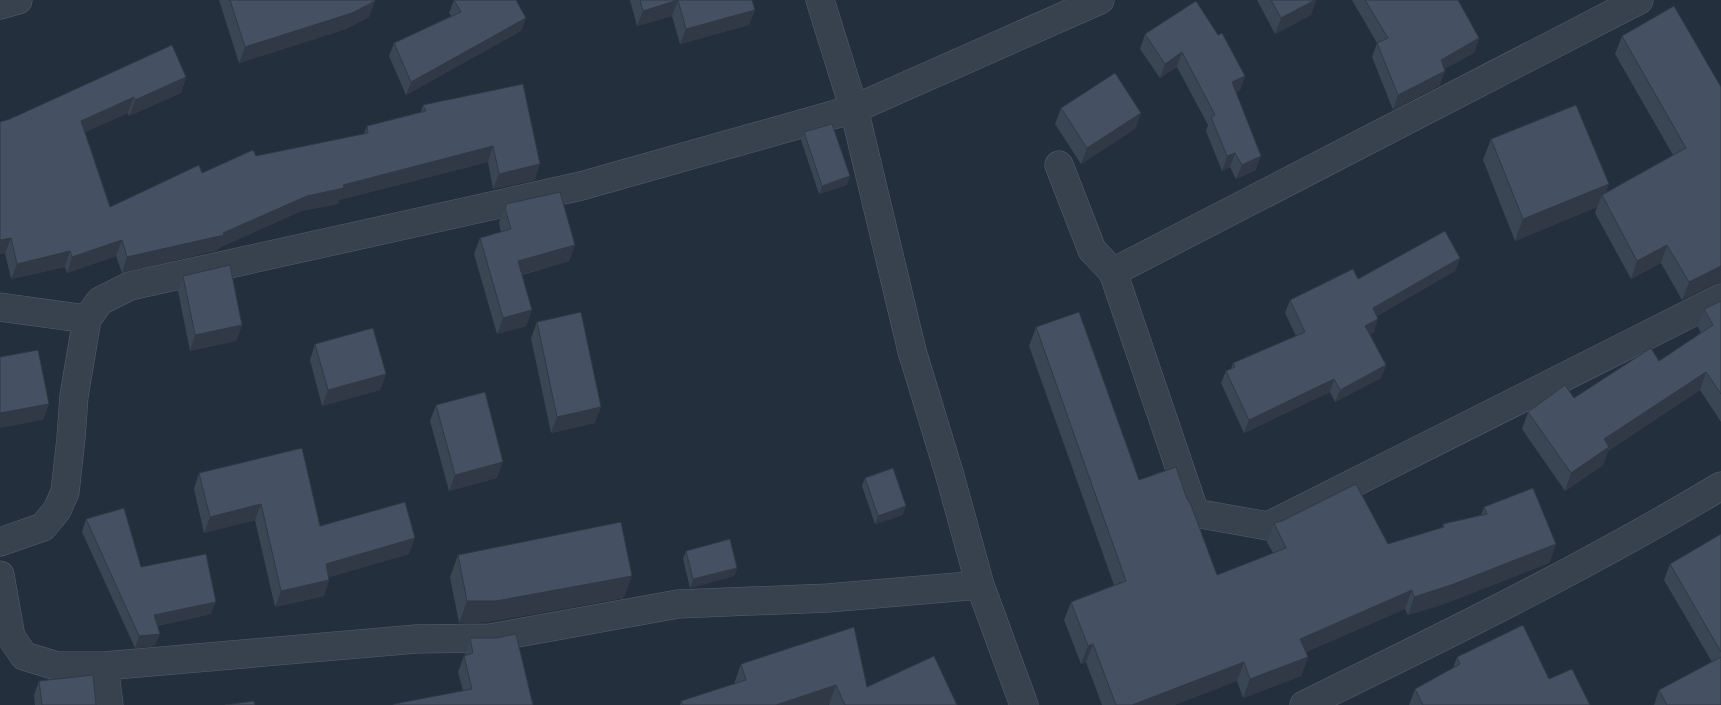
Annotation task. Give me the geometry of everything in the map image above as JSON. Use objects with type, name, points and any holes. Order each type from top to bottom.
[{"type":"street","points":[[0,5],[18,0]]},
{"type":"street","points":[[820,0],[854,109],[912,351],[950,476],[980,585],[1024,705]]},
{"type":"street","points":[[0,542],[43,528],[57,510],[65,492],[74,396],[87,319],[100,301],[130,286],[581,186],[854,109],[1100,0]]},
{"type":"street","points":[[1113,272],[1639,0]]},
{"type":"street","points":[[1059,165],[1092,250],[1113,272],[1196,513],[1268,526],[1721,298]]},
{"type":"street","points":[[0,307],[87,319]]},
{"type":"street","points":[[1304,705],[1502,607],[1660,523],[1721,486]]},
{"type":"street","points":[[0,575],[11,636],[24,656],[56,666],[104,666],[416,639],[490,638],[678,604],[828,598],[980,585]]},
{"type":"street","points":[[104,666],[109,705]]},
{"type":"building","points":[[230,0],[375,1],[352,13],[245,47]]},
{"type":"building","points":[[454,0],[516,0],[526,18],[411,82],[394,43],[461,12]]},
{"type":"building","points":[[640,0],[678,0],[643,11]]},
{"type":"building","points":[[678,0],[752,0],[755,10],[686,29]]},
{"type":"building","points":[[1271,0],[1315,0],[1281,18]]},
{"type":"building","points":[[1365,0],[1458,0],[1479,38],[1441,60],[1445,71],[1398,95],[1377,43],[1388,38]]},
{"type":"building","points":[[1196,1],[1218,35],[1222,33],[1245,76],[1232,82],[1261,156],[1242,165],[1235,153],[1227,156],[1211,117],[1215,115],[1182,52],[1165,64],[1145,34]]},
{"type":"building","points":[[1674,6],[1721,87],[1721,266],[1689,282],[1667,245],[1637,261],[1602,195],[1686,148],[1622,36]]},
{"type":"building","points":[[172,45],[186,77],[135,100],[134,97],[81,121],[110,207],[199,165],[202,173],[253,150],[256,156],[368,133],[367,126],[426,111],[423,105],[523,84],[540,164],[499,174],[493,146],[343,185],[344,188],[307,196],[223,233],[224,235],[127,257],[122,240],[72,257],[70,251],[17,264],[11,238],[0,240],[0,122]]},
{"type":"building","points":[[1115,73],[1141,113],[1087,148],[1061,108]]},
{"type":"building","points":[[1576,105],[1609,184],[1523,219],[1491,139]]},
{"type":"building","points":[[832,124],[850,176],[822,186],[804,132]]},
{"type":"building","points":[[560,192],[575,245],[518,261],[532,310],[503,318],[480,238],[511,229],[505,208],[506,204]]},
{"type":"building","points":[[1445,231],[1460,258],[1373,308],[1378,319],[1365,326],[1386,365],[1340,390],[1334,379],[1249,420],[1226,371],[1235,367],[1233,363],[1305,332],[1290,300],[1353,269],[1358,279]]},
{"type":"building","points":[[230,265],[242,325],[195,335],[183,276]]},
{"type":"building","points":[[1721,301],[1721,394],[1706,372],[1604,439],[1609,447],[1571,473],[1528,412],[1565,385],[1574,398],[1651,348],[1659,361],[1713,325],[1704,309]]},
{"type":"building","points":[[581,312],[601,407],[557,417],[537,322]]},
{"type":"building","points":[[1079,312],[1139,480],[1176,467],[1217,575],[1286,548],[1274,523],[1282,521],[1356,484],[1388,544],[1444,527],[1443,524],[1487,514],[1484,507],[1533,488],[1556,544],[1451,585],[1414,597],[1412,590],[1300,639],[1308,657],[1250,679],[1244,662],[1132,705],[1116,705],[1093,644],[1088,646],[1071,602],[1126,581],[1036,327]]},
{"type":"building","points":[[373,328],[386,374],[328,390],[315,344]]},
{"type":"building","points":[[38,350],[49,404],[0,413],[0,357]]},
{"type":"building","points":[[485,392],[503,462],[455,475],[436,405]]},
{"type":"building","points":[[302,448],[320,526],[405,502],[415,538],[326,564],[329,580],[281,591],[261,504],[210,517],[199,473]]},
{"type":"building","points":[[893,468],[906,506],[878,516],[865,478]]},
{"type":"building","points":[[124,508],[141,567],[206,554],[216,602],[154,615],[160,634],[139,636],[86,519]]},
{"type":"building","points":[[621,522],[632,576],[496,601],[467,601],[458,555]]},
{"type":"building","points":[[1721,534],[1721,652],[1670,564]]},
{"type":"building","points":[[730,539],[737,568],[693,579],[686,551]]},
{"type":"building","points":[[1523,625],[1549,679],[1572,669],[1590,705],[1423,705],[1415,689],[1460,664],[1457,657]]},
{"type":"building","points":[[854,627],[867,687],[934,656],[957,705],[845,705],[836,685],[776,705],[683,705],[681,701],[746,680],[741,664]]},
{"type":"building","points":[[516,634],[533,705],[394,705],[472,689],[464,656],[473,653],[470,638],[496,638]]},
{"type":"building","points":[[1721,657],[1721,705],[1667,705],[1659,690]]},
{"type":"building","points":[[93,675],[96,705],[42,705],[39,681]]},
{"type":"building","points":[[254,701],[255,705],[225,705]]}]
